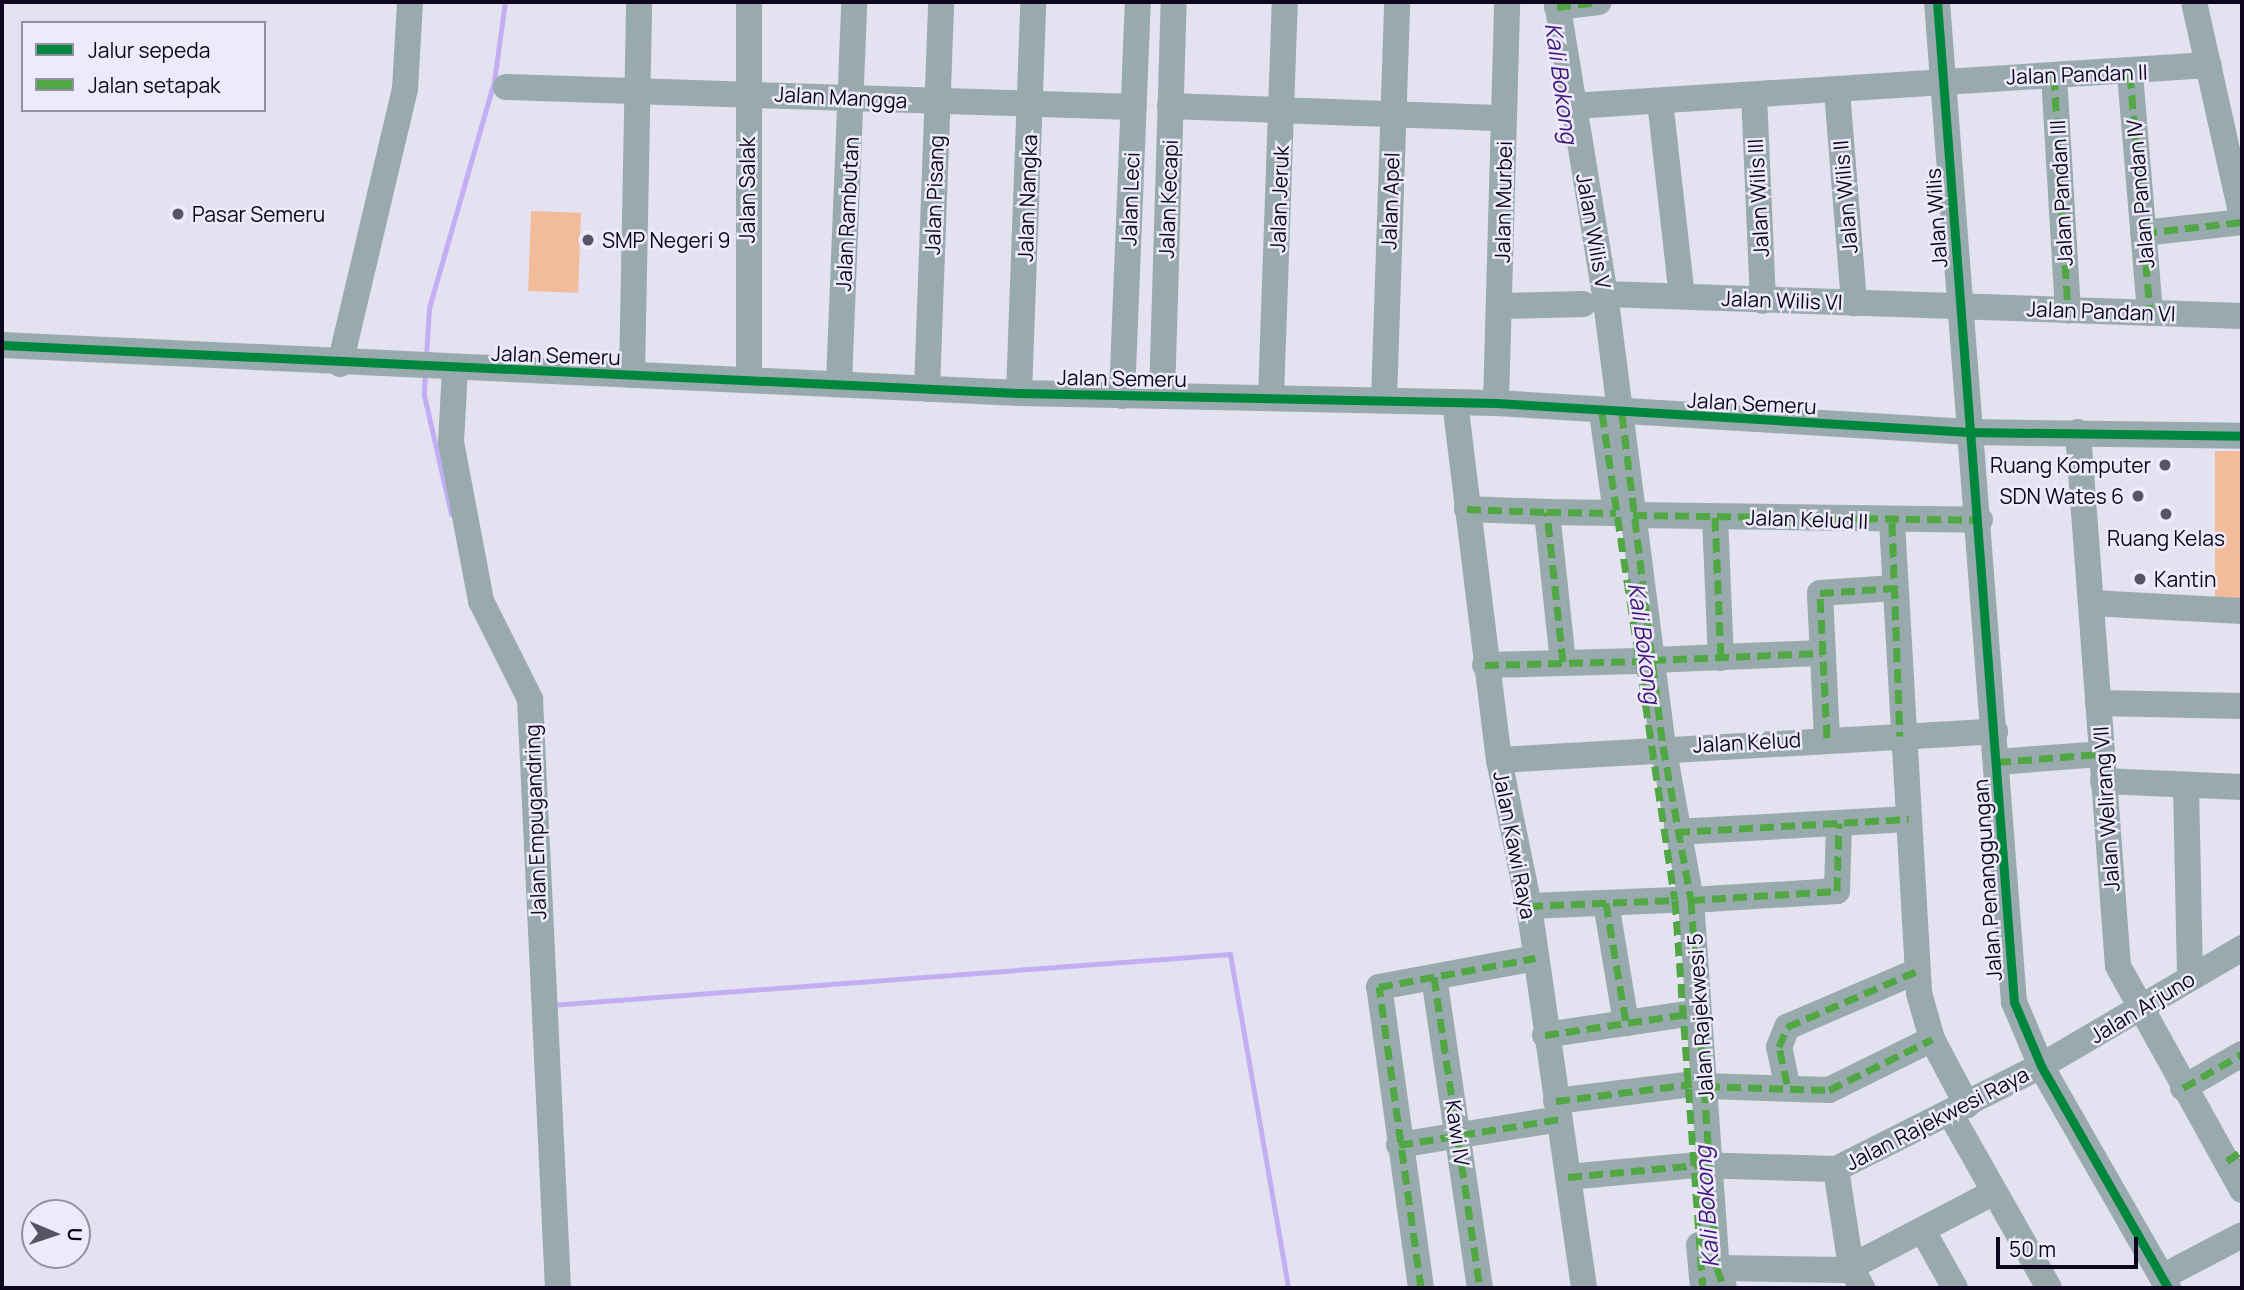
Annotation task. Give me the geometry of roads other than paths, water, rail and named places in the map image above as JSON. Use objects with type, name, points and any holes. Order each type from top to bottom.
[{"type":"street","points":[[340,363],[405,89],[410,2]]},
{"type":"street","points":[[632,375],[639,2]]},
{"type":"street","name":"Jalan Salak","points":[[749,378],[746,92],[750,2]]},
{"type":"street","name":"Jalan Rambutan","points":[[839,383],[854,2]]},
{"type":"street","name":"Jalan Pisang","points":[[927,389],[941,2]]},
{"type":"street","name":"Jalan Nangka","points":[[1019,393],[1033,2]]},
{"type":"street","name":"Jalan Leci","points":[[1122,396],[1138,2]]},
{"type":"street","name":"Jalan Kecapi","points":[[1161,396],[1174,2]]},
{"type":"street","name":"Jalan Jeruk","points":[[1272,397],[1285,2]]},
{"type":"street","name":"Jalan Apel","points":[[1384,400],[1397,2]]},
{"type":"street","name":"Jalan Murbei","points":[[1496,403],[1501,306],[1507,2]]},
{"type":"street","points":[[1557,4],[1599,2]]},
{"type":"street","name":"Jalan Wilis","points":[[1937,2],[1969,432]]},
{"type":"street","points":[[2143,233],[2242,220],[2194,2]]},
{"type":"street","name":"Jalan Wilis V","points":[[1557,4],[1573,106],[1594,299],[1613,413],[1657,748]]},
{"type":"street","name":"Jalan Pandan II","points":[[1573,106],[1837,91],[1944,79],[2130,74],[2208,65]]},
{"type":"street","name":"Jalan Pandan IV","points":[[2130,74],[2150,313]]},
{"type":"street","name":"Jalan Pandan III","points":[[2054,76],[2068,311]]},
{"type":"street","name":"Jalan Mangga","points":[[506,87],[746,92],[937,102],[1134,107]]},
{"type":"street","name":"Jalan Wilis II","points":[[1837,91],[1854,303]]},
{"type":"street","name":"Jalan Wilis III","points":[[1754,95],[1763,301]]},
{"type":"street","points":[[1660,101],[1682,296]]},
{"type":"street","points":[[1170,106],[1504,118]]},
{"type":"street","name":"Jalan Wilis VI","points":[[1501,306],[1682,296],[1959,306]]},
{"type":"street","name":"Jalan Pandan VI","points":[[1959,306],[2242,316]]},
{"type":"street","name":"Jalan Semeru","points":[[2,345],[442,368],[749,378],[1019,393],[1455,401],[1613,413],[1969,432],[2242,436]]},
{"type":"street","points":[[1124,348],[1163,350]]},
{"type":"street","name":"Jalan Empugandring","points":[[442,368],[451,442],[481,601],[530,699],[558,1288]]},
{"type":"street","name":"Jalan Kawi Raya","points":[[1455,401],[1485,665],[1499,760],[1529,906],[1545,1035],[1584,1288]]},
{"type":"street","name":"Jalan Penanggungan","points":[[1969,432],[1980,520],[2011,985],[2041,1066],[2165,1282]]},
{"type":"street","name":"Jalan Welirang VII","points":[[2078,432],[2116,957],[2138,1010],[2183,1088],[2234,1156],[2242,1190]]},
{"type":"street","name":"Jalan Kelud II","points":[[1467,509],[1892,522],[1980,520]]},
{"type":"street","points":[[1547,512],[1563,662]]},
{"type":"street","points":[[1715,517],[1721,658]]},
{"type":"street","points":[[1892,522],[1900,736],[1909,819],[1917,971],[1932,1039],[1958,1109],[1994,1192],[2049,1288]]},
{"type":"street","points":[[1827,738],[1820,593],[1894,588]]},
{"type":"street","points":[[2091,603],[2242,611]]},
{"type":"street","points":[[1485,665],[1822,653]]},
{"type":"street","points":[[2098,703],[2242,706]]},
{"type":"street","name":"Jalan Kelud","points":[[1499,760],[1827,738],[1995,731]]},
{"type":"street","points":[[1657,748],[1683,900],[1687,1014],[1699,1085],[1702,1166],[1715,1282],[1856,1278],[1923,1231],[1994,1192]]},
{"type":"street","name":"Jalan Rajekwesi 5","points":[[1657,748],[1676,832],[1699,1085]]},
{"type":"street","points":[[1997,762],[2100,754]]},
{"type":"street","points":[[2103,781],[2242,787]]},
{"type":"street","points":[[2186,785],[2190,977]]},
{"type":"street","points":[[1676,832],[1909,819]]},
{"type":"street","points":[[1529,906],[1838,891],[1839,823]]},
{"type":"street","points":[[1606,903],[1626,1023]]},
{"type":"street","name":"Jalan Arjuno","points":[[2041,1066],[2242,948]]},
{"type":"street","points":[[1421,1288],[1379,987],[1535,958]]},
{"type":"street","points":[[1787,1084],[1779,1047],[1787,1027],[1917,971]]},
{"type":"street","name":"Kawi IV","points":[[1434,977],[1480,1288]]},
{"type":"street","points":[[1545,1035],[1687,1014]]},
{"type":"street","points":[[1399,1145],[1458,1137],[1558,1110],[1699,1085],[1787,1084],[1829,1090],[1932,1039]]},
{"type":"street","points":[[2183,1088],[2242,1054]]},
{"type":"street","name":"Jalan Rajekwesi Raya","points":[[1568,1177],[1702,1166],[1836,1169],[2041,1066]]},
{"type":"street","points":[[1836,1169],[1856,1278]]},
{"type":"street","points":[[1923,1231],[1955,1288]]},
{"type":"street","points":[[2165,1282],[2242,1235]]},
{"type":"waterway","points":[[426,356],[429,308],[494,81],[505,2]]},
{"type":"waterway","points":[[425,373],[424,395],[451,514]]},
{"type":"waterway","points":[[551,1005],[1230,954],[1288,1288]]},
{"type":"place","name":"Pasar Semeru","points":[[178,214]]},
{"type":"place","name":"SMP Negeri 9","points":[[588,240]]},
{"type":"place","name":"Ruang Komputer","points":[[2165,465]]},
{"type":"place","name":"SDN Wates 6","points":[[2138,496]]},
{"type":"place","name":"Ruang Kelas","points":[[2166,514]]},
{"type":"place","name":"Kantin","points":[[2140,579]]},
{"type":"water label","name":"Kali Bokong","points":[[1562,83]]},
{"type":"water label","name":"Kali Bokong","points":[[1645,643]]},
{"type":"water label","name":"Kali Bokong","points":[[1706,1207]]}]
